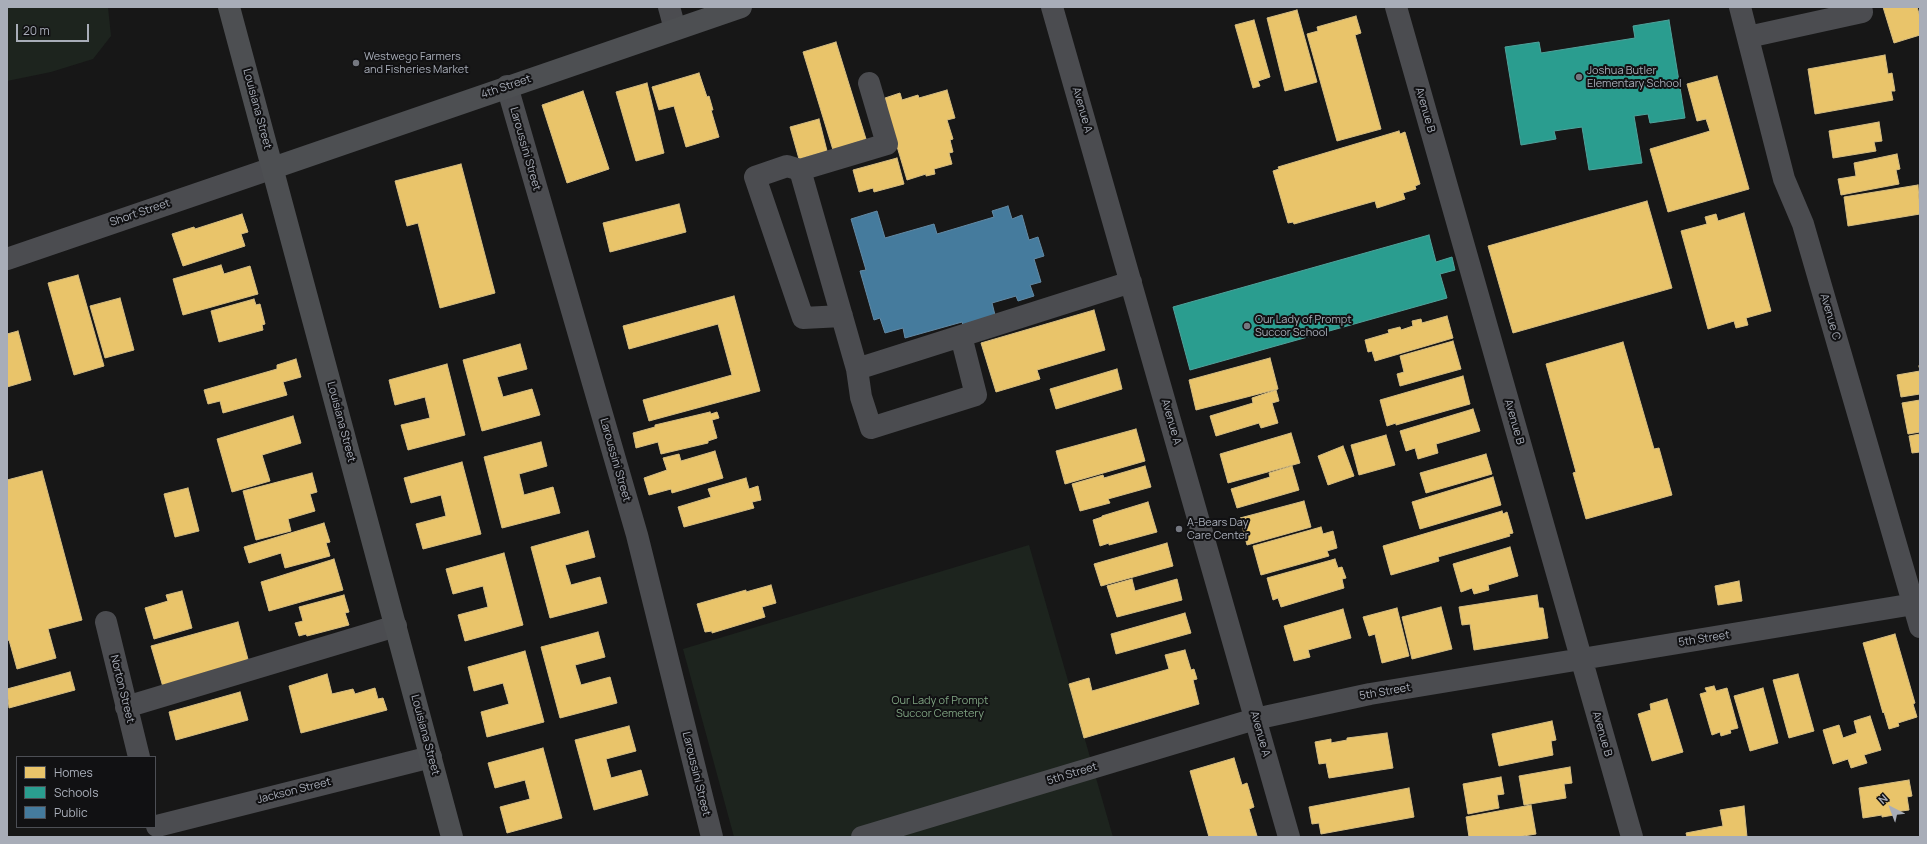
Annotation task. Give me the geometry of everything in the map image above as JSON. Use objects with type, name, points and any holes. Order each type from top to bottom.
[{"type":"main road","name":"Louisiana Street","points":[[229,7],[452,837]]},
{"type":"main road","name":"4th Street","points":[[273,168],[507,86],[740,7]]},
{"type":"street","points":[[669,7],[675,29]]},
{"type":"street","name":"Avenue A","points":[[1052,7],[1289,837]]},
{"type":"street","name":"Avenue B","points":[[1396,7],[1632,837]]},
{"type":"street","name":"Avenue C","points":[[1740,7],[1784,179],[1803,224],[1917,603],[1920,628]]},
{"type":"street","points":[[1748,37],[1862,12],[1861,7]]},
{"type":"street","points":[[842,316],[803,318],[755,177],[786,166],[800,170],[887,144],[869,83]]},
{"type":"street","name":"Laroussini Street","points":[[507,86],[637,535],[712,837]]},
{"type":"street","name":"Short Street","points":[[7,259],[273,168]]},
{"type":"street","points":[[800,170],[857,369],[861,397],[871,428],[976,395],[961,336]]},
{"type":"street","points":[[857,369],[1131,282]]},
{"type":"street","name":"5th Street","points":[[862,837],[1256,719],[1370,694],[1917,603]]},
{"type":"street","name":"Norton Street","points":[[106,622],[139,756]]},
{"type":"street","points":[[126,707],[396,626]]},
{"type":"street","name":"Jackson Street","points":[[157,828],[430,757]]},
{"type":"green space","points":[[7,7],[108,7],[111,36],[93,59],[51,72],[7,81]]},
{"type":"green space","name":"Our Lady of Prompt Succor Cemetery","points":[[1029,545],[1113,837],[734,837],[683,649]]},
{"type":"building: Homes","points":[[1883,7],[1917,7],[1920,17],[1920,35],[1894,43]]},
{"type":"building: Homes","points":[[1297,10],[1317,82],[1285,91],[1267,18]]},
{"type":"building: Homes","points":[[1356,16],[1361,33],[1355,35],[1381,129],[1337,141],[1307,34],[1318,31],[1317,27]]},
{"type":"building: Homes","points":[[1254,20],[1270,77],[1258,81],[1260,86],[1253,88],[1235,25]]},
{"type":"building: Homes","points":[[836,42],[866,139],[833,150],[803,52]]},
{"type":"building: Homes","points":[[1885,55],[1888,74],[1892,73],[1895,91],[1891,91],[1893,100],[1815,114],[1808,69]]},
{"type":"building: Homes","points":[[699,73],[707,97],[709,96],[713,110],[711,110],[719,137],[686,147],[674,106],[659,110],[652,87]]},
{"type":"building: Homes","points":[[1717,76],[1749,189],[1668,212],[1650,149],[1710,131],[1706,119],[1697,121],[1687,84]]},
{"type":"building: Homes","points":[[647,83],[664,153],[636,161],[616,92]]},
{"type":"building: Homes","points":[[947,90],[955,118],[947,120],[953,139],[950,140],[953,152],[949,153],[952,164],[934,169],[935,174],[926,176],[926,174],[907,180],[885,106],[887,105],[885,98],[900,93],[902,100],[918,95],[919,98]]},
{"type":"building: Homes","points":[[583,91],[609,169],[567,183],[542,105]]},
{"type":"building: Homes","points":[[819,119],[827,151],[799,159],[790,127]]},
{"type":"building: Homes","points":[[1879,122],[1882,141],[1874,142],[1876,151],[1833,158],[1829,131]]},
{"type":"building: Homes","points":[[1399,131],[1400,134],[1405,132],[1420,184],[1415,186],[1416,189],[1403,193],[1405,199],[1377,208],[1375,201],[1294,224],[1293,222],[1288,223],[1273,171],[1279,169],[1278,167]]},
{"type":"building: Homes","points":[[1897,154],[1900,169],[1896,170],[1899,184],[1841,195],[1838,179],[1856,176],[1854,163]]},
{"type":"building: Homes","points":[[897,158],[904,184],[874,192],[873,188],[859,192],[853,170]]},
{"type":"building: Homes","points":[[461,164],[495,293],[440,308],[418,223],[407,226],[395,181]]},
{"type":"building: Homes","points":[[1918,185],[1920,214],[1848,226],[1844,197]]},
{"type":"building: Homes","points":[[1647,201],[1672,288],[1513,333],[1488,246]]},
{"type":"building: Homes","points":[[679,204],[686,232],[610,252],[603,223]]},
{"type":"building: Homes","points":[[1744,213],[1771,311],[1746,318],[1748,325],[1736,328],[1734,321],[1708,329],[1681,231],[1707,224],[1705,217],[1716,214],[1718,221]]},
{"type":"building: Homes","points":[[242,214],[248,232],[241,234],[245,246],[183,266],[172,234],[194,227],[195,229]]},
{"type":"building: Homes","points":[[221,265],[224,274],[250,266],[258,294],[183,315],[173,279]]},
{"type":"building: Homes","points":[[78,275],[104,366],[74,375],[48,283]]},
{"type":"building: Homes","points":[[734,296],[760,391],[649,421],[643,400],[732,375],[718,324],[629,349],[623,326]]},
{"type":"building: Homes","points":[[120,298],[134,350],[105,358],[90,306]]},
{"type":"building: Homes","points":[[254,299],[256,305],[260,304],[265,324],[262,325],[263,330],[219,342],[211,311]]},
{"type":"building: Homes","points":[[1094,310],[1105,350],[1037,370],[1040,379],[996,392],[981,343]]},
{"type":"building: Homes","points":[[1447,316],[1453,338],[1375,361],[1372,351],[1368,352],[1365,340],[1389,333],[1388,330],[1400,327],[1401,330],[1413,326],[1412,321],[1421,319],[1422,323]]},
{"type":"building: Homes","points":[[18,331],[31,380],[7,387],[7,334]]},
{"type":"building: Homes","points":[[1453,341],[1461,369],[1400,386],[1397,374],[1404,372],[1400,356]]},
{"type":"building: Homes","points":[[1623,342],[1654,449],[1659,448],[1672,495],[1586,519],[1573,473],[1576,472],[1546,364]]},
{"type":"building: Homes","points":[[520,344],[527,369],[497,377],[503,397],[532,389],[540,415],[482,431],[463,360]]},
{"type":"building: Homes","points":[[1270,358],[1278,389],[1196,410],[1189,380]]},
{"type":"building: Homes","points":[[296,359],[301,377],[283,382],[287,395],[223,413],[220,401],[208,404],[204,390],[277,369],[277,365]]},
{"type":"building: Homes","points":[[447,364],[465,435],[408,450],[401,425],[430,418],[425,397],[395,405],[389,380]]},
{"type":"building: Homes","points":[[1117,369],[1122,389],[1056,409],[1050,389]]},
{"type":"building: Homes","points":[[1920,371],[1920,394],[1901,397],[1897,375]]},
{"type":"building: Homes","points":[[1463,376],[1470,404],[1396,425],[1396,423],[1387,426],[1380,400]]},
{"type":"building: Homes","points":[[1276,390],[1279,401],[1272,403],[1278,423],[1261,428],[1259,423],[1216,436],[1210,416],[1253,403],[1252,398]]},
{"type":"building: Homes","points":[[1920,400],[1920,432],[1908,434],[1902,403]]},
{"type":"building: Homes","points":[[1473,409],[1480,431],[1436,444],[1438,453],[1418,459],[1415,448],[1406,451],[1400,431]]},
{"type":"building: Homes","points":[[710,412],[711,414],[717,412],[719,418],[712,420],[717,438],[708,441],[708,443],[661,454],[658,442],[636,448],[633,433],[655,427],[655,425]]},
{"type":"building: Homes","points":[[293,416],[301,443],[262,455],[270,481],[232,492],[217,439]]},
{"type":"building: Homes","points":[[1136,429],[1145,461],[1065,484],[1056,451]]},
{"type":"building: Homes","points":[[1291,433],[1300,463],[1228,483],[1220,454]]},
{"type":"building: Homes","points":[[1920,434],[1920,452],[1912,453],[1909,436]]},
{"type":"building: Homes","points":[[1386,435],[1395,465],[1359,475],[1351,445]]},
{"type":"building: Homes","points":[[541,442],[547,466],[519,474],[524,495],[553,487],[560,513],[502,528],[484,457]]},
{"type":"building: Homes","points":[[1343,446],[1354,476],[1328,485],[1318,456]]},
{"type":"building: Homes","points":[[715,451],[723,478],[672,493],[671,489],[649,495],[644,478],[667,470],[663,458],[679,454],[681,461]]},
{"type":"building: Homes","points":[[1486,454],[1492,474],[1426,493],[1420,473]]},
{"type":"building: Homes","points":[[462,462],[481,534],[423,549],[416,524],[446,516],[441,495],[411,503],[404,478]]},
{"type":"building: Homes","points":[[1145,466],[1151,487],[1108,499],[1110,503],[1080,511],[1072,484],[1103,475],[1104,478]]},
{"type":"building: Homes","points":[[1292,466],[1299,490],[1237,508],[1231,489],[1270,477],[1269,473]]},
{"type":"building: Homes","points":[[42,471],[82,620],[48,629],[56,658],[17,669],[9,640],[7,641],[7,480]]},
{"type":"building: Homes","points":[[312,473],[317,492],[310,494],[315,511],[288,519],[291,531],[256,540],[243,491]]},
{"type":"building: Homes","points":[[1493,477],[1501,505],[1420,529],[1412,502]]},
{"type":"building: Homes","points":[[746,478],[749,489],[758,486],[761,500],[752,502],[754,508],[684,527],[678,507],[711,497],[708,489]]},
{"type":"building: Homes","points":[[188,488],[199,531],[175,537],[164,494]]},
{"type":"building: Homes","points":[[1304,501],[1311,527],[1247,545],[1240,518]]},
{"type":"building: Homes","points":[[1148,502],[1157,532],[1100,546],[1093,520]]},
{"type":"building: Homes","points":[[1502,511],[1503,514],[1507,512],[1513,533],[1509,534],[1510,536],[1438,557],[1439,561],[1391,575],[1383,546]]},
{"type":"building: Homes","points":[[324,523],[330,542],[326,543],[330,556],[285,568],[281,553],[249,563],[244,547]]},
{"type":"building: Homes","points":[[1321,527],[1323,534],[1333,531],[1337,548],[1327,551],[1329,556],[1261,575],[1253,546]]},
{"type":"building: Homes","points":[[588,531],[595,557],[565,565],[571,585],[600,577],[607,603],[550,618],[531,547]]},
{"type":"building: Homes","points":[[1167,543],[1173,566],[1101,586],[1094,564]]},
{"type":"building: Homes","points":[[1510,547],[1518,576],[1488,585],[1489,590],[1474,594],[1472,588],[1461,592],[1453,564]]},
{"type":"building: Homes","points":[[504,553],[523,625],[465,641],[458,615],[488,607],[483,586],[453,594],[446,569]]},
{"type":"building: Homes","points":[[334,559],[343,590],[269,611],[261,582]]},
{"type":"building: Homes","points":[[1335,559],[1338,568],[1342,567],[1346,578],[1342,579],[1344,588],[1281,607],[1278,598],[1273,600],[1267,578]]},
{"type":"building: Homes","points":[[1132,579],[1135,591],[1177,579],[1182,600],[1117,617],[1107,586]]},
{"type":"building: Homes","points":[[1739,581],[1742,601],[1718,605],[1715,586]]},
{"type":"building: Homes","points":[[771,585],[776,603],[762,607],[765,617],[712,633],[712,631],[705,632],[697,604],[746,590],[746,592]]},
{"type":"building: Homes","points":[[182,591],[192,628],[154,639],[145,608],[168,601],[166,595]]},
{"type":"building: Homes","points":[[344,595],[349,612],[345,613],[349,625],[307,636],[306,634],[299,636],[295,623],[303,621],[299,607]]},
{"type":"building: Homes","points":[[1537,595],[1539,608],[1543,608],[1548,638],[1474,650],[1470,624],[1462,625],[1459,607]]},
{"type":"building: Homes","points":[[1441,607],[1452,649],[1412,659],[1402,617]]},
{"type":"building: Homes","points":[[1397,608],[1409,656],[1382,663],[1375,634],[1369,636],[1363,617]]},
{"type":"building: Homes","points":[[1343,609],[1351,638],[1308,650],[1310,657],[1294,661],[1284,626]]},
{"type":"building: Homes","points":[[1185,613],[1191,633],[1116,654],[1111,634]]},
{"type":"building: Homes","points":[[238,622],[249,663],[163,687],[151,646]]},
{"type":"building: Homes","points":[[598,632],[605,657],[575,665],[581,685],[610,677],[617,703],[560,718],[541,647]]},
{"type":"building: Homes","points":[[1895,634],[1915,703],[1913,704],[1917,717],[1898,723],[1899,726],[1889,729],[1863,643]]},
{"type":"building: Homes","points":[[1185,650],[1191,670],[1194,669],[1197,679],[1193,680],[1199,704],[1084,738],[1069,684],[1089,678],[1092,691],[1169,669],[1165,655]]},
{"type":"building: Homes","points":[[525,651],[544,722],[487,737],[481,712],[509,704],[503,683],[474,691],[468,667]]},
{"type":"building: Homes","points":[[70,672],[75,690],[9,708],[7,689]]},
{"type":"building: Homes","points":[[327,674],[332,694],[353,689],[355,694],[375,688],[378,699],[383,698],[387,710],[301,733],[289,686]]},
{"type":"building: Homes","points":[[1798,674],[1814,731],[1789,738],[1773,680]]},
{"type":"building: Homes","points":[[1714,686],[1716,691],[1727,688],[1738,728],[1730,730],[1731,733],[1721,736],[1720,732],[1712,735],[1700,694],[1707,692],[1705,688]]},
{"type":"building: Homes","points":[[1763,688],[1778,743],[1750,751],[1734,696]]},
{"type":"building: Homes","points":[[240,692],[248,720],[176,740],[169,712]]},
{"type":"building: Homes","points":[[1667,699],[1683,752],[1652,761],[1638,714],[1651,710],[1650,704]]},
{"type":"building: Homes","points":[[1870,716],[1881,750],[1864,755],[1867,763],[1851,768],[1848,759],[1833,764],[1823,730],[1839,725],[1843,738],[1857,733],[1854,721]]},
{"type":"building: Homes","points":[[1552,721],[1556,740],[1551,741],[1553,755],[1499,766],[1492,734]]},
{"type":"building: Homes","points":[[629,726],[636,751],[606,759],[611,778],[641,770],[648,795],[594,810],[575,740]]},
{"type":"building: Homes","points":[[1387,733],[1393,768],[1329,778],[1326,763],[1319,764],[1315,742],[1331,739],[1331,743],[1347,740],[1347,738]]},
{"type":"building: Homes","points":[[543,748],[562,818],[507,833],[500,807],[530,799],[525,780],[495,788],[488,763]]},
{"type":"building: Homes","points":[[1234,758],[1242,785],[1247,783],[1254,807],[1249,809],[1257,836],[1209,837],[1190,771]]},
{"type":"building: Homes","points":[[1570,767],[1572,783],[1564,784],[1566,798],[1524,805],[1519,776]]},
{"type":"building: Homes","points":[[1501,777],[1504,794],[1497,795],[1499,808],[1468,814],[1463,784]]},
{"type":"building: Homes","points":[[1909,780],[1912,796],[1907,797],[1909,810],[1894,812],[1894,815],[1863,818],[1859,788]]},
{"type":"building: Homes","points":[[1409,788],[1414,817],[1321,834],[1319,823],[1312,824],[1309,807]]},
{"type":"building: Homes","points":[[1531,805],[1536,834],[1517,837],[1469,837],[1466,817]]},
{"type":"building: Homes","points":[[1744,806],[1747,837],[1687,837],[1686,833],[1723,826],[1720,810]]},
{"type":"building: Schools","points":[[1669,20],[1685,118],[1650,123],[1648,114],[1634,116],[1642,163],[1589,170],[1582,127],[1554,131],[1556,139],[1521,145],[1505,47],[1539,42],[1541,53],[1635,38],[1633,26]]},
{"type":"building: Schools","points":[[1429,235],[1436,262],[1452,257],[1455,270],[1440,274],[1447,298],[1190,370],[1173,307]]},
{"type":"building: Public","points":[[1008,206],[1012,219],[1022,215],[1029,240],[1038,237],[1044,256],[1034,259],[1041,282],[1030,285],[1034,296],[1018,301],[1016,296],[992,303],[995,315],[963,325],[962,322],[905,338],[903,328],[885,333],[880,318],[874,320],[860,271],[866,270],[851,219],[877,211],[885,238],[934,224],[937,234],[994,217],[992,211]]},
{"type":"place","name":"Westwego Farmers and Fisheries Market","points":[[356,63]]},
{"type":"place","name":"Joshua Butler Elementary School","points":[[1579,77]]},
{"type":"place","name":"Our Lady of Prompt Succor School","points":[[1247,326]]},
{"type":"place","name":"A-Bears Day Care Center","points":[[1179,529]]}]
